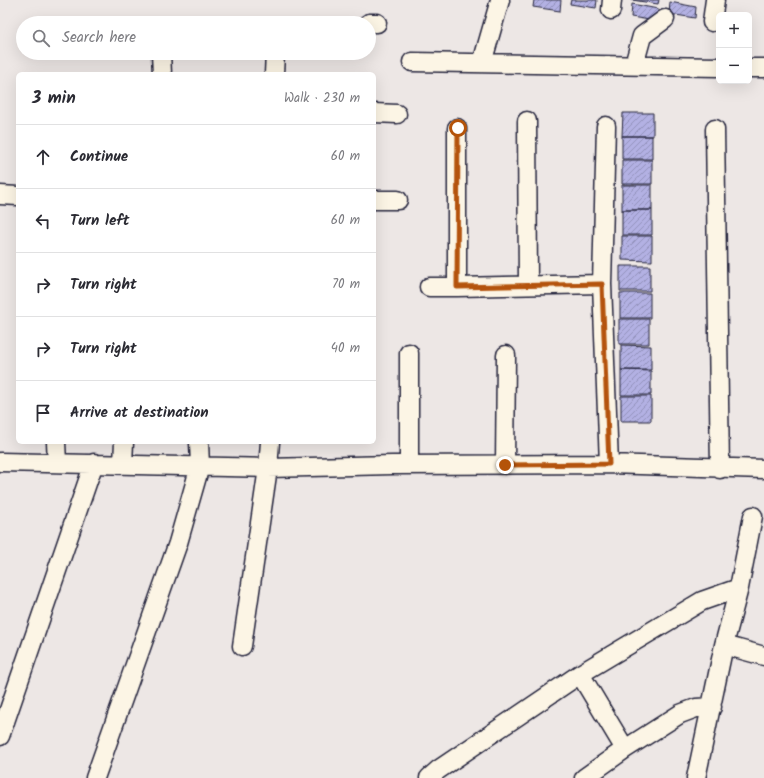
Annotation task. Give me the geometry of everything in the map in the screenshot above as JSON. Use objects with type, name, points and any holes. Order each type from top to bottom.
[{"type":"street","points":[[482,63],[500,0]]},
{"type":"street","points":[[712,22],[715,0]]},
{"type":"street","points":[[634,65],[642,36],[665,19]]},
{"type":"street","points":[[161,60],[162,72]]},
{"type":"street","points":[[274,72],[275,60]]},
{"type":"street","points":[[412,62],[716,67]]},
{"type":"street","points":[[752,68],[764,68]]},
{"type":"street","points":[[376,113],[397,114]]},
{"type":"street","points":[[527,121],[528,285]]},
{"type":"street","points":[[606,126],[602,284],[609,464]]},
{"type":"street","points":[[457,287],[458,128]]},
{"type":"street","points":[[715,129],[720,469]]},
{"type":"street","points":[[0,195],[16,196]]},
{"type":"street","points":[[376,200],[398,200]]},
{"type":"street","points":[[429,287],[602,284]]},
{"type":"street","points":[[408,465],[409,353]]},
{"type":"street","points":[[505,465],[506,355]]},
{"type":"street","points":[[56,444],[57,463]]},
{"type":"street","points":[[123,464],[124,444]]},
{"type":"street","points":[[95,778],[178,543],[200,466],[199,444]]},
{"type":"street","points":[[242,646],[268,468],[270,444]]},
{"type":"street","points":[[0,462],[268,468],[408,465],[609,464],[720,469],[764,469]]},
{"type":"street","points":[[0,736],[94,463]]},
{"type":"street","points":[[696,778],[724,645],[739,588],[754,516]]},
{"type":"street","points":[[429,778],[438,770],[580,674],[702,601],[739,588]]},
{"type":"street","points":[[724,645],[764,656]]},
{"type":"street","points":[[580,674],[625,749]]},
{"type":"street","points":[[584,778],[625,749],[680,714],[696,708],[712,707]]},
{"type":"building","points":[[534,0],[561,0],[560,11],[533,7]]},
{"type":"building","points":[[571,0],[597,0],[596,8],[570,4]]},
{"type":"building","points":[[632,0],[659,0],[658,4]]},
{"type":"building","points":[[670,2],[696,7],[695,18],[669,14]]},
{"type":"building","points":[[632,4],[658,9],[656,21],[631,17]]},
{"type":"building","points":[[623,113],[653,113],[653,136],[622,136]]},
{"type":"building","points":[[622,136],[652,136],[652,159],[622,159]]},
{"type":"building","points":[[622,160],[652,160],[652,184],[622,184]]},
{"type":"building","points":[[622,185],[652,185],[652,210],[622,210]]},
{"type":"building","points":[[622,210],[652,210],[652,235],[622,235]]},
{"type":"building","points":[[622,236],[652,236],[652,261],[622,260]]},
{"type":"building","points":[[620,266],[650,266],[650,291],[620,291]]},
{"type":"building","points":[[620,293],[650,293],[650,318],[620,318]]},
{"type":"building","points":[[619,319],[649,319],[649,344],[619,344]]},
{"type":"building","points":[[621,345],[651,346],[651,370],[621,370]]},
{"type":"building","points":[[621,370],[651,371],[651,395],[621,395]]},
{"type":"building","points":[[621,396],[651,396],[651,421],[621,421]]},
{"type":"route","points":[[458,128],[457,287],[602,284],[609,464],[505,465]]}]
